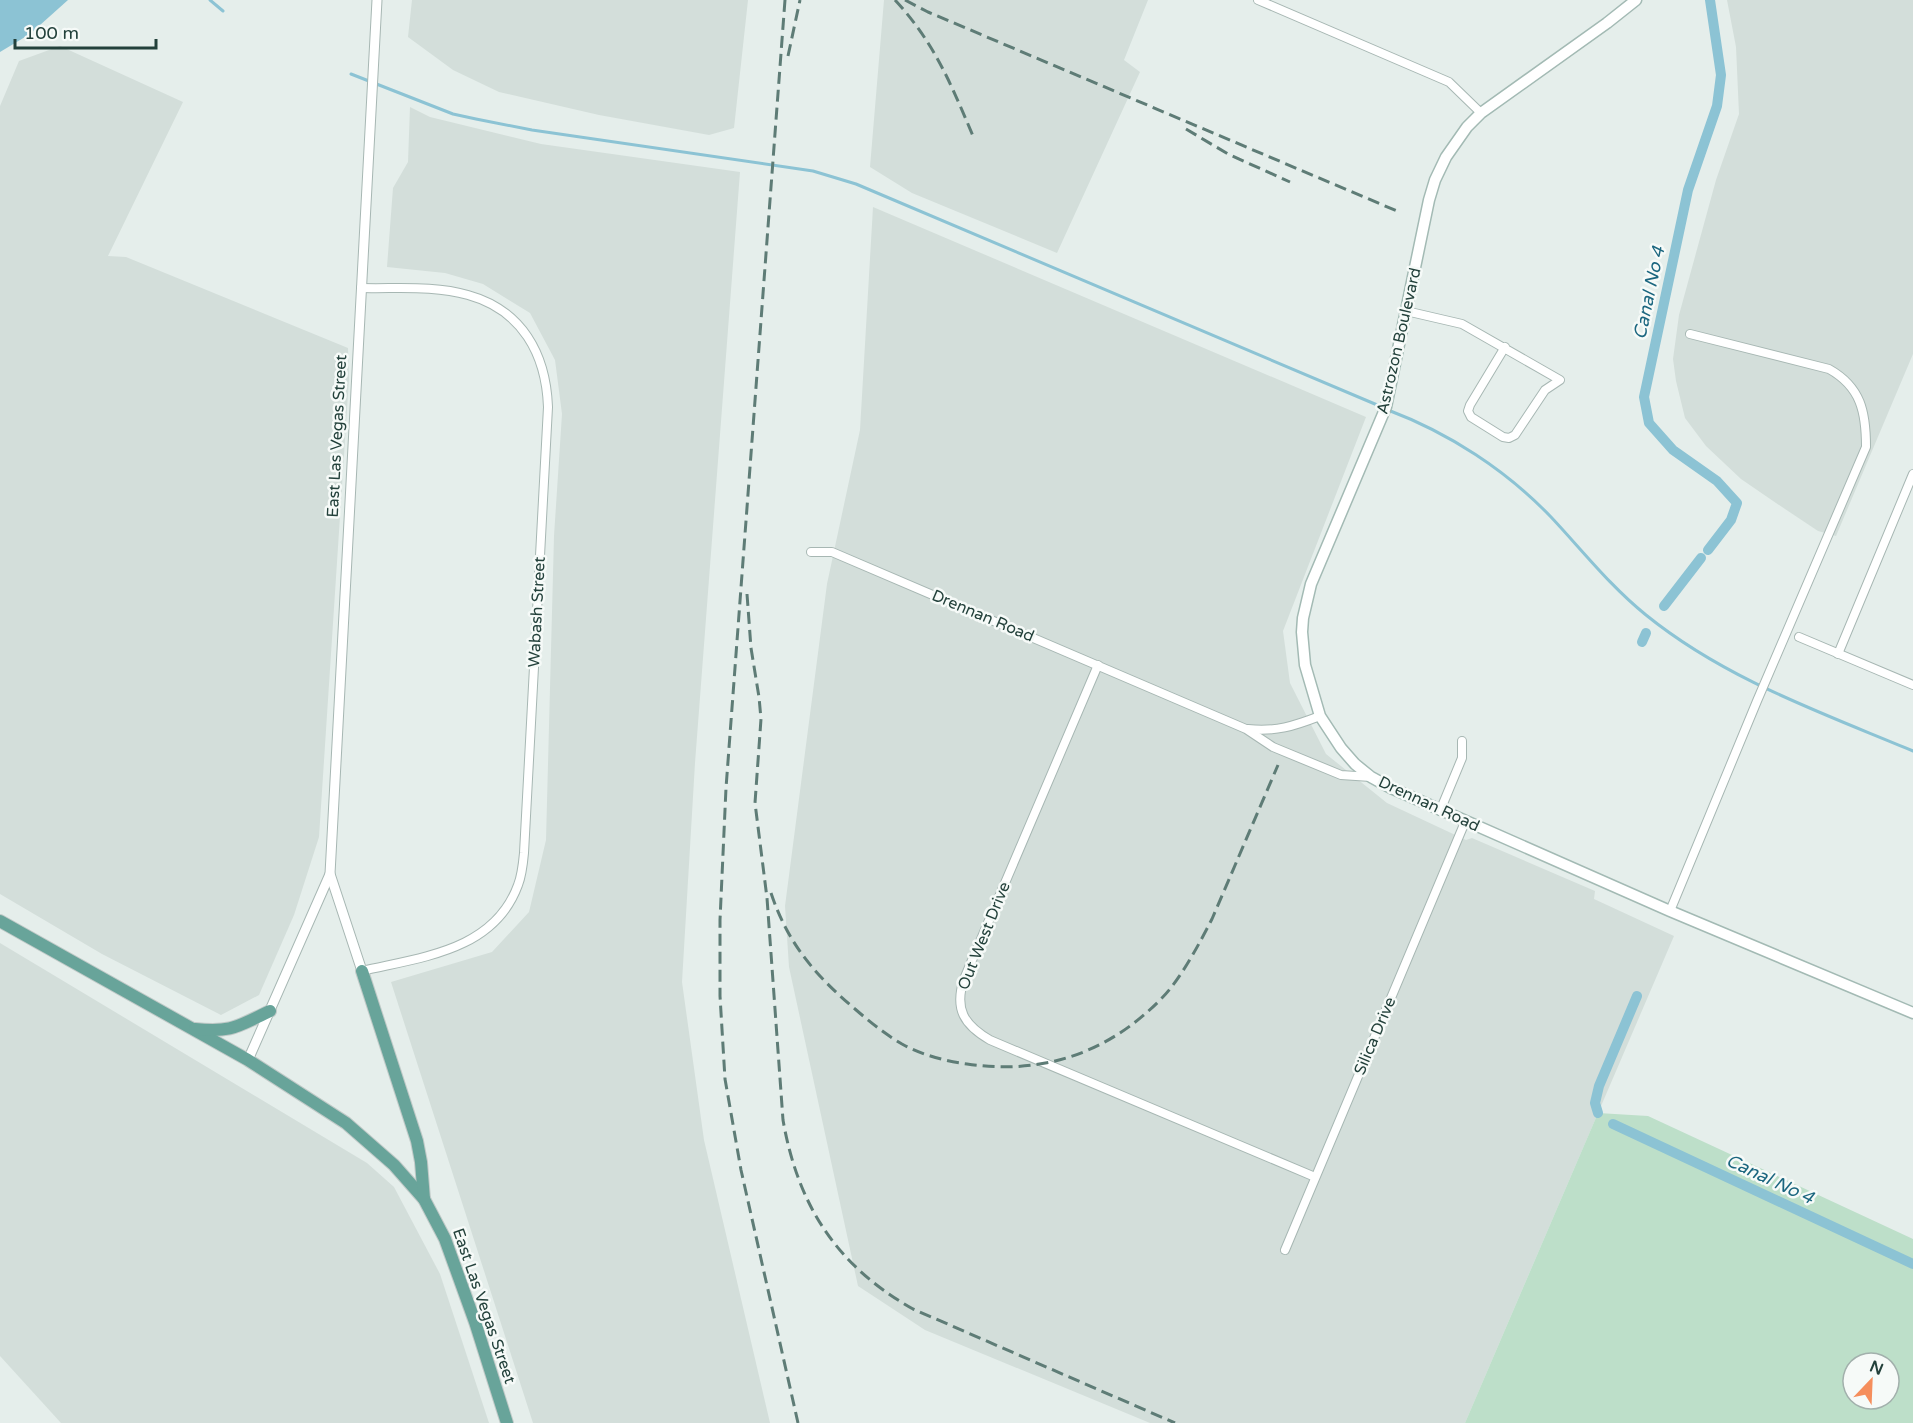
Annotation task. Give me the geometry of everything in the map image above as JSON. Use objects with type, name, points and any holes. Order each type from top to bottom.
[{"type":"main road","name":"Astrozon Boulevard","points":[[1371,777],[1341,748],[1320,716],[1304,656],[1302,632],[1306,603],[1320,562],[1379,425],[1392,387],[1435,180],[1457,140],[1481,113],[1636,0]]},
{"type":"main road","name":"Drennan Road","points":[[1371,777],[1465,822],[1913,1013]]},
{"type":"main road","points":[[0,921],[248,1060]]},
{"type":"main road","points":[[362,971],[417,1142],[424,1199]]},
{"type":"main road","points":[[190,1029],[228,1030],[270,1011]]},
{"type":"main road","name":"East Las Vegas Street","points":[[248,1060],[315,1102],[364,1138],[394,1165],[424,1199],[453,1259],[507,1423]]},
{"type":"street","name":"East Las Vegas Street","points":[[362,971],[330,874],[377,0]]},
{"type":"street","points":[[1258,0],[1449,82],[1481,113]]},
{"type":"street","name":"Wabash Street","points":[[361,288],[452,292],[479,299],[502,311],[524,332],[540,357],[548,386],[524,853],[519,884],[501,915],[480,935],[463,945],[362,971]]},
{"type":"street","points":[[1406,311],[1462,324],[1505,347],[1560,380],[1545,390],[1515,435],[1509,438],[1503,437],[1471,417],[1468,411],[1505,347]]},
{"type":"street","points":[[1670,911],[1769,672],[1866,447],[1866,423],[1858,396],[1844,377],[1829,369],[1690,334]]},
{"type":"street","points":[[1838,654],[1913,474]]},
{"type":"street","name":"Drennan Road","points":[[811,552],[832,552],[1246,729],[1273,747],[1341,776],[1371,777]]},
{"type":"street","points":[[1799,637],[1913,685]]},
{"type":"street","name":"Out West Drive","points":[[1098,665],[964,979],[960,995],[962,1012],[973,1028],[990,1040],[1315,1176]]},
{"type":"street","points":[[1246,729],[1268,731],[1280,729],[1320,716]]},
{"type":"street","points":[[1440,811],[1462,758],[1462,741]]},
{"type":"street","name":"Silica Drive","points":[[1285,1251],[1465,822]]},
{"type":"street","name":"East Las Vegas Street","points":[[248,1060],[330,874]]},
{"type":"shaded area","points":[[412,0],[748,0],[734,128],[709,135],[599,115],[499,92],[453,70],[408,37]]},
{"type":"shaded area","points":[[884,0],[1148,0],[1124,60],[1140,72],[1057,253],[912,193],[870,167]]},
{"type":"shaded area","points":[[1727,0],[1913,0],[1913,354],[1836,536],[1818,531],[1741,479],[1706,446],[1685,418],[1676,381],[1673,359],[1679,315],[1716,180],[1739,114],[1736,47]]},
{"type":"shaded area","points":[[60,46],[183,102],[108,256],[126,257],[348,348],[349,379],[319,837],[294,915],[259,995],[221,1015],[102,954],[0,894],[0,106],[19,61]]},
{"type":"shaded area","points":[[410,107],[430,117],[541,144],[740,172],[695,763],[682,982],[704,1140],[770,1423],[533,1423],[391,982],[492,952],[529,912],[546,840],[554,536],[562,414],[555,360],[530,313],[483,284],[445,273],[387,267],[393,188],[408,162]]},
{"type":"shaded area","points":[[873,207],[1366,417],[1283,631],[1290,683],[1326,754],[1387,803],[1466,840],[1472,838],[1595,891],[1594,899],[1674,936],[1465,1423],[1150,1423],[925,1330],[858,1286],[789,967],[785,906],[827,584],[860,430]]},
{"type":"shaded area","points":[[0,943],[367,1163],[394,1187],[440,1274],[489,1423],[61,1423],[0,1356]]},
{"type":"green space","points":[[1598,1113],[1648,1116],[1913,1239],[1913,1423],[1465,1423]]},
{"type":"water","points":[[0,0],[68,0],[30,34],[0,52]]},
{"type":"waterway","points":[[210,0],[223,11]]},
{"type":"waterway","name":"Canal No 4","points":[[1708,550],[1731,520],[1737,503],[1717,481],[1673,450],[1649,423],[1644,397],[1688,190],[1717,106],[1721,75],[1710,0]]},
{"type":"waterway","points":[[351,74],[453,114],[532,130],[813,171],[856,184],[1382,407]]},
{"type":"waterway","points":[[1388,410],[1411,419],[1476,454],[1515,484],[1551,517],[1620,592],[1676,638],[1708,658],[1774,692],[1913,751]]},
{"type":"waterway","name":"Canal No 4","points":[[1664,606],[1701,558]]},
{"type":"waterway","name":"Canal No 4","points":[[1642,642],[1646,633]]},
{"type":"waterway","name":"Canal No 4","points":[[1598,1113],[1595,1103],[1599,1086],[1637,996]]},
{"type":"waterway","name":"Canal No 4","points":[[1613,1124],[1913,1264]]},
{"type":"railway","points":[[785,0],[726,788],[720,920],[720,996],[725,1079],[741,1170],[798,1423]]},
{"type":"railway","points":[[788,56],[800,0]]},
{"type":"railway","points":[[895,0],[931,48],[949,81],[973,136]]},
{"type":"railway","points":[[905,0],[928,12],[1397,211]]},
{"type":"railway","points":[[1186,129],[1228,154],[1290,182]]},
{"type":"railway","points":[[747,594],[751,648],[761,719],[755,803],[767,898],[783,1120],[799,1180],[811,1206],[825,1231],[842,1253],[886,1292],[913,1309],[1175,1423]]},
{"type":"railway","points":[[771,893],[786,928],[815,971],[855,1009],[896,1040],[926,1054],[967,1064],[995,1067],[1047,1063],[1096,1047],[1118,1034],[1140,1018],[1176,982],[1212,919],[1278,765]]}]
